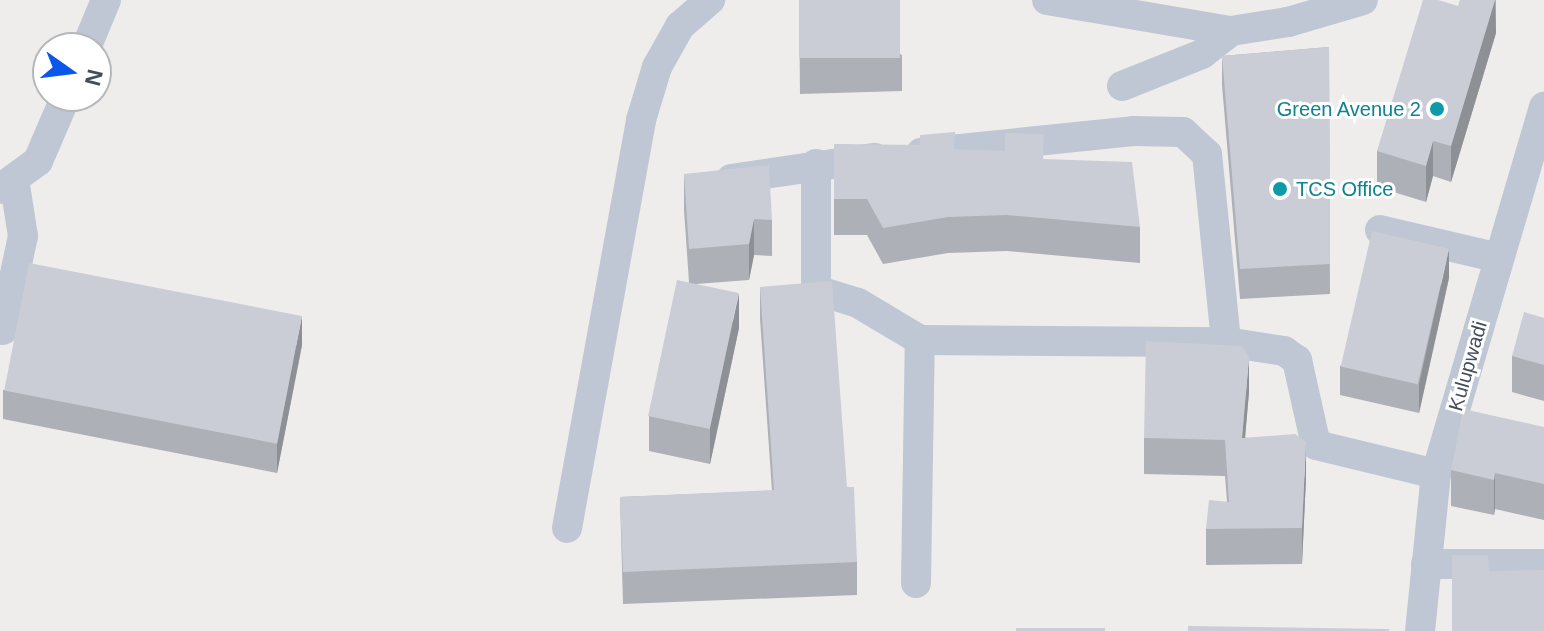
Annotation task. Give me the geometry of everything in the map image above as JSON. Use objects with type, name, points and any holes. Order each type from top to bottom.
[{"type":"street","points":[[93,32],[106,0]]},
{"type":"street","points":[[567,528],[641,120],[657,67],[680,26],[710,0]]},
{"type":"street","points":[[1047,0],[1231,31],[1288,22],[1363,0]]},
{"type":"street","points":[[1122,86],[1202,54],[1231,31]]},
{"type":"street","name":"Kulupwadi","points":[[1420,631],[1436,474],[1544,107]]},
{"type":"street","points":[[3,330],[17,285],[23,236],[7,184],[38,161],[59,112]]},
{"type":"street","points":[[706,183],[816,164],[1133,131],[1183,132],[1207,154],[1226,342]]},
{"type":"street","points":[[816,164],[816,290],[858,303],[920,340],[1226,342],[1284,351],[1297,360],[1316,445],[1436,474]]},
{"type":"street","points":[[1380,230],[1499,258]]},
{"type":"street","points":[[916,583],[920,340]]},
{"type":"street","points":[[1426,564],[1544,564]]},
{"type":"building","points":[[799,0],[900,0],[900,58],[799,58]]},
{"type":"building","name":"Green Avenue 2","points":[[1423,0],[1438,0],[1458,6],[1460,0],[1495,0],[1451,146],[1433,141],[1426,166],[1377,151]]},
{"type":"building","name":"TCS Office","points":[[1329,47],[1330,264],[1240,269],[1222,56]]},
{"type":"building","points":[[955,132],[954,149],[1005,151],[1005,133],[1044,134],[1043,159],[1132,162],[1140,227],[1007,215],[948,217],[883,228],[867,199],[834,199],[834,144],[920,145],[920,135]]},
{"type":"building","points":[[769,165],[772,220],[754,219],[749,244],[689,249],[684,174]]},
{"type":"building","points":[[1372,231],[1449,249],[1418,384],[1341,366]]},
{"type":"building","points":[[29,263],[302,316],[277,444],[4,391]]},
{"type":"building","points":[[677,280],[739,293],[710,429],[648,416]]},
{"type":"building","points":[[832,281],[847,487],[854,487],[857,562],[623,572],[620,497],[774,490],[760,287]]},
{"type":"building","points":[[1524,312],[1544,318],[1544,365],[1512,356]]},
{"type":"building","points":[[1146,341],[1242,346],[1249,357],[1242,438],[1295,434],[1306,442],[1302,528],[1206,529],[1209,500],[1229,502],[1225,440],[1144,438]]},
{"type":"building","points":[[1463,409],[1544,427],[1544,484],[1495,473],[1494,480],[1451,470]]},
{"type":"building","points":[[1452,555],[1488,555],[1489,571],[1544,570],[1544,631],[1452,631]]},
{"type":"building","points":[[1188,626],[1389,629],[1389,631],[1188,631]]},
{"type":"building","points":[[1016,628],[1105,628],[1105,631],[1016,631]]},
{"type":"place","name":"Green Avenue 2","points":[[1437,109]]},
{"type":"place","name":"TCS Office","points":[[1280,189]]}]
